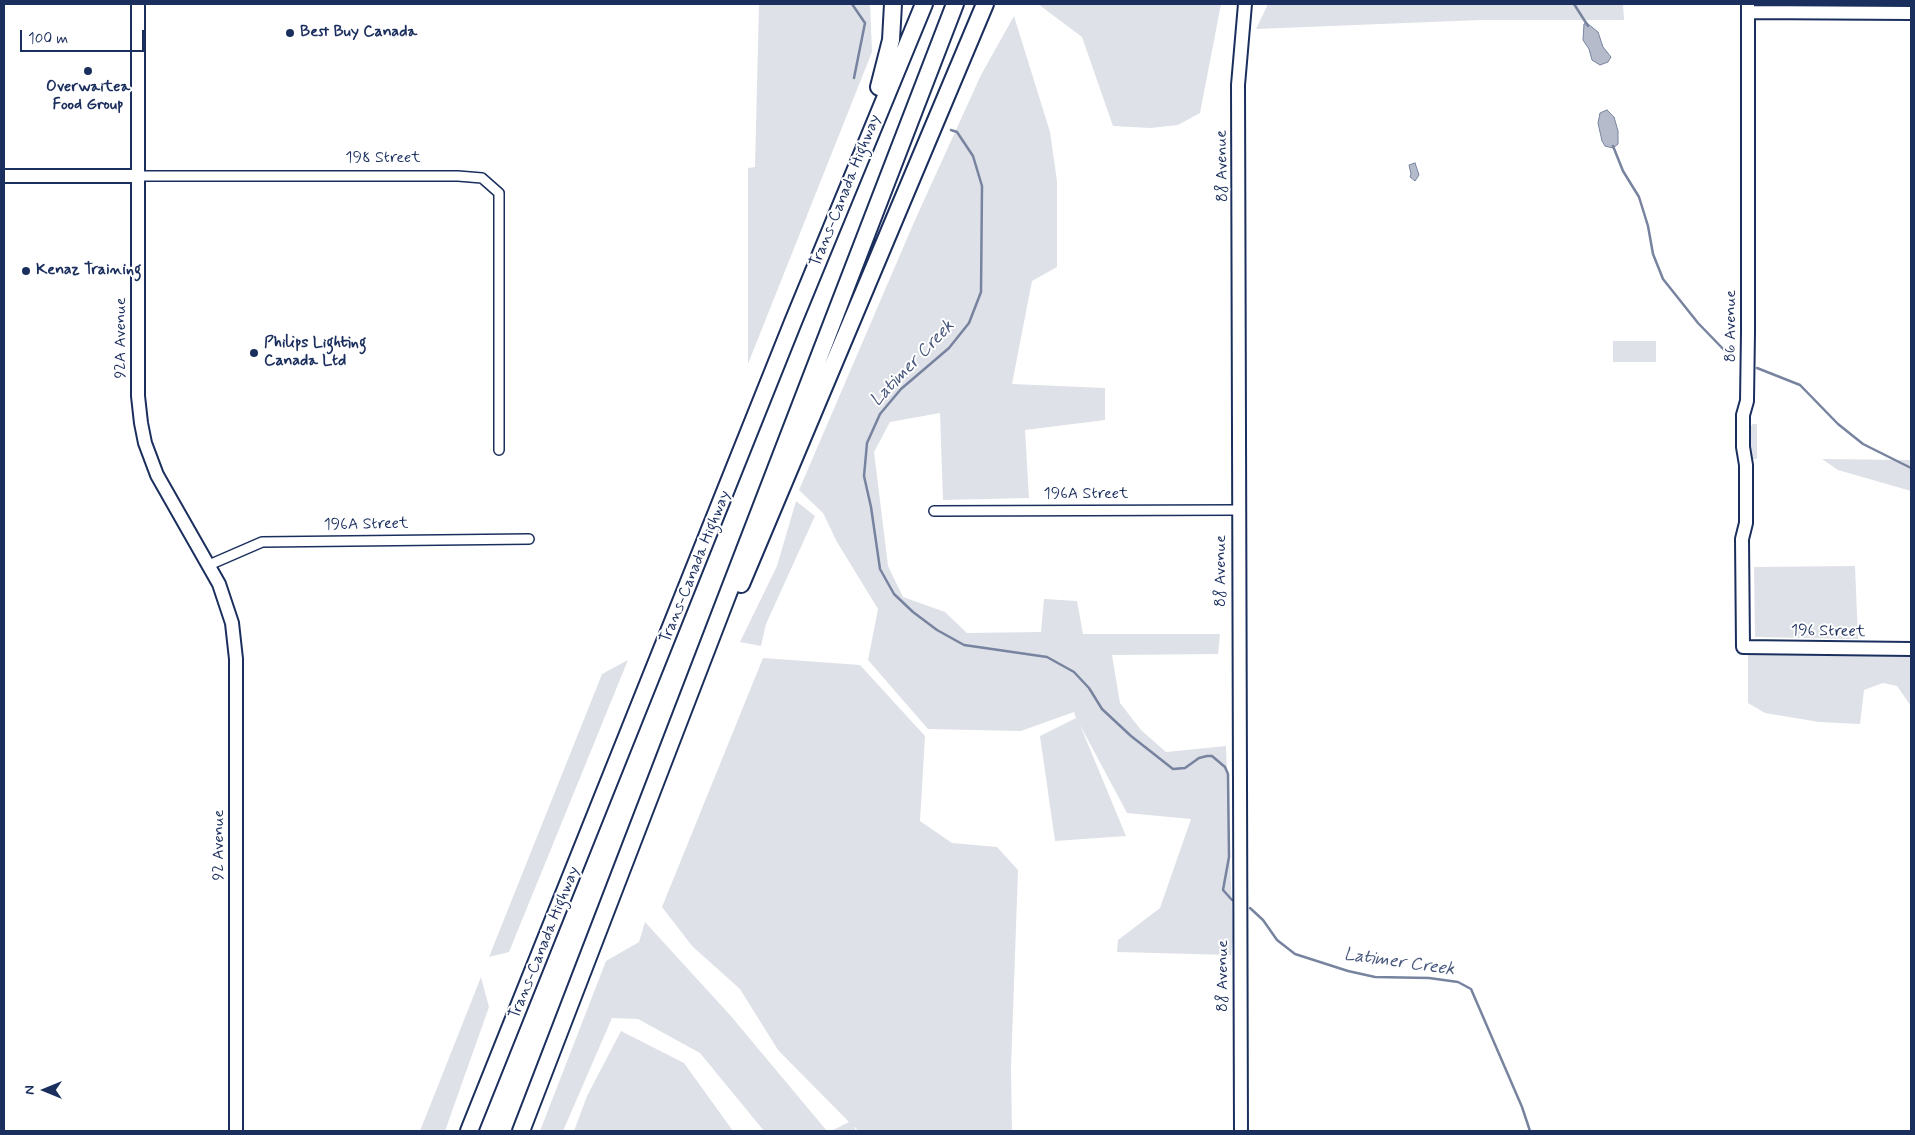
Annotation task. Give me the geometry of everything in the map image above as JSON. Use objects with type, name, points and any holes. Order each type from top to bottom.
[{"type":"highway","points":[[827,237],[884,71],[891,40],[893,4]]},
{"type":"highway","name":"Trans-Canada Highway","points":[[469,1131],[827,237],[924,4]]},
{"type":"highway","name":"Trans-Canada Highway","points":[[521,1131],[955,4]]},
{"type":"highway","points":[[692,688],[753,558],[985,4]]},
{"type":"street","name":"92A Avenue","points":[[138,4],[138,396],[140,423],[157,475],[209,565]]},
{"type":"street","name":"88 Avenue","points":[[1241,1131],[1238,85],[1247,6]]},
{"type":"street","points":[[1748,8],[1911,13]]},
{"type":"street","name":"86 Avenue","points":[[1743,647],[1742,539],[1746,524],[1746,465],[1742,447],[1743,415],[1747,401],[1748,332],[1748,8]]},
{"type":"street","name":"198 Street","points":[[4,176],[458,176],[482,178],[499,193],[499,450]]},
{"type":"street","name":"196A Street","points":[[934,511],[1238,510]]},
{"type":"street","name":"196A Street","points":[[209,565],[262,542],[528,539]]},
{"type":"street","name":"92 Avenue","points":[[209,565],[228,608],[236,659],[236,1131]]},
{"type":"street","name":"196 Street","points":[[1743,647],[1911,649]]},
{"type":"shaded area","points":[[759,4],[870,4],[872,52],[748,364],[748,168],[755,167]]},
{"type":"shaded area","points":[[1038,4],[1221,4],[1200,113],[1178,125],[1150,128],[1113,126],[1082,37]]},
{"type":"shaded area","points":[[1268,4],[1623,4],[1624,20],[1480,20],[1256,29]]},
{"type":"shaded area","points":[[1014,16],[1050,132],[1057,181],[1057,267],[1032,281],[1012,384],[1105,388],[1105,420],[1025,430],[1029,498],[943,500],[940,413],[890,422],[874,452],[888,566],[903,597],[945,612],[967,633],[1041,632],[1044,599],[1077,601],[1083,634],[1220,634],[1218,654],[1112,655],[1120,703],[1141,730],[1166,752],[1226,746],[1233,939],[1231,955],[1117,952],[1118,940],[1160,908],[1191,819],[1127,813],[1080,725],[1126,836],[1055,841],[1040,736],[1076,718],[1074,712],[1021,731],[928,729],[868,660],[878,609],[837,542],[823,513],[799,490],[915,220],[981,75]]},
{"type":"shaded area","points":[[1613,341],[1656,341],[1656,362],[1613,362]]},
{"type":"shaded area","points":[[1753,424],[1757,424],[1757,459],[1753,459],[1749,443],[1749,428]]},
{"type":"shaded area","points":[[1822,459],[1911,460],[1911,491],[1838,470]]},
{"type":"shaded area","points":[[796,501],[815,516],[766,624],[761,646],[740,642],[777,566]]},
{"type":"shaded area","points":[[1855,566],[1858,639],[1755,637],[1754,567]]},
{"type":"shaded area","points":[[1748,653],[1911,656],[1911,706],[1897,686],[1883,683],[1864,690],[1860,724],[1819,722],[1765,713],[1748,703]]},
{"type":"shaded area","points":[[763,658],[860,665],[925,736],[920,821],[952,843],[997,847],[1018,870],[1011,1068],[1012,1131],[858,1131],[854,1126],[856,1131],[831,1131],[849,1122],[778,1050],[740,989],[692,946],[662,907]]},
{"type":"shaded area","points":[[628,660],[509,952],[489,957],[602,674]]},
{"type":"shaded area","points":[[645,922],[730,1015],[827,1131],[764,1131],[700,1053],[638,1019],[612,1018],[563,1131],[540,1131],[606,961],[639,942]]},
{"type":"shaded area","points":[[481,977],[489,1007],[445,1131],[420,1131]]},
{"type":"shaded area","points":[[621,1031],[684,1063],[733,1131],[574,1131],[587,1096]]},
{"type":"water","points":[[1587,23],[1598,32],[1603,47],[1611,57],[1608,62],[1600,65],[1592,60],[1589,49],[1583,40],[1584,24]]},
{"type":"water","points":[[1607,110],[1614,117],[1618,131],[1618,144],[1613,148],[1605,146],[1602,141],[1598,123],[1600,113]]},
{"type":"water","points":[[1415,163],[1419,175],[1415,181],[1410,177],[1409,165]]},
{"type":"waterway","name":"Latimer Creek","points":[[852,4],[865,23],[854,78]]},
{"type":"waterway","points":[[1574,4],[1588,26]]},
{"type":"waterway","name":"Latimer Creek","points":[[951,130],[957,132],[973,156],[982,186],[981,292],[969,323],[949,348],[901,389],[880,414],[867,443],[864,476],[871,507],[880,569],[894,594],[913,612],[937,630],[964,645],[1047,657],[1074,672],[1089,688],[1102,709],[1131,736],[1173,769],[1185,768],[1199,758],[1207,756],[1212,756],[1225,767],[1228,774],[1229,857],[1223,890],[1232,900]]},
{"type":"waterway","points":[[1613,146],[1623,171],[1639,197],[1648,226],[1653,254],[1663,279],[1698,323],[1729,355]]},
{"type":"waterway","points":[[1757,368],[1800,385],[1838,424],[1863,444],[1911,468]]},
{"type":"waterway","name":"Latimer Creek","points":[[1250,908],[1263,920],[1277,940],[1295,954],[1348,971],[1375,977],[1429,978],[1458,982],[1471,989],[1522,1107],[1530,1131]]},
{"type":"place","name":"Best Buy Canada","points":[[290,33]]},
{"type":"place","name":"Overwaitea Food Group","points":[[88,71]]},
{"type":"place","name":"Kenaz Training","points":[[26,271]]},
{"type":"place","name":"Philips Lighting Canada Ltd","points":[[254,353]]}]
